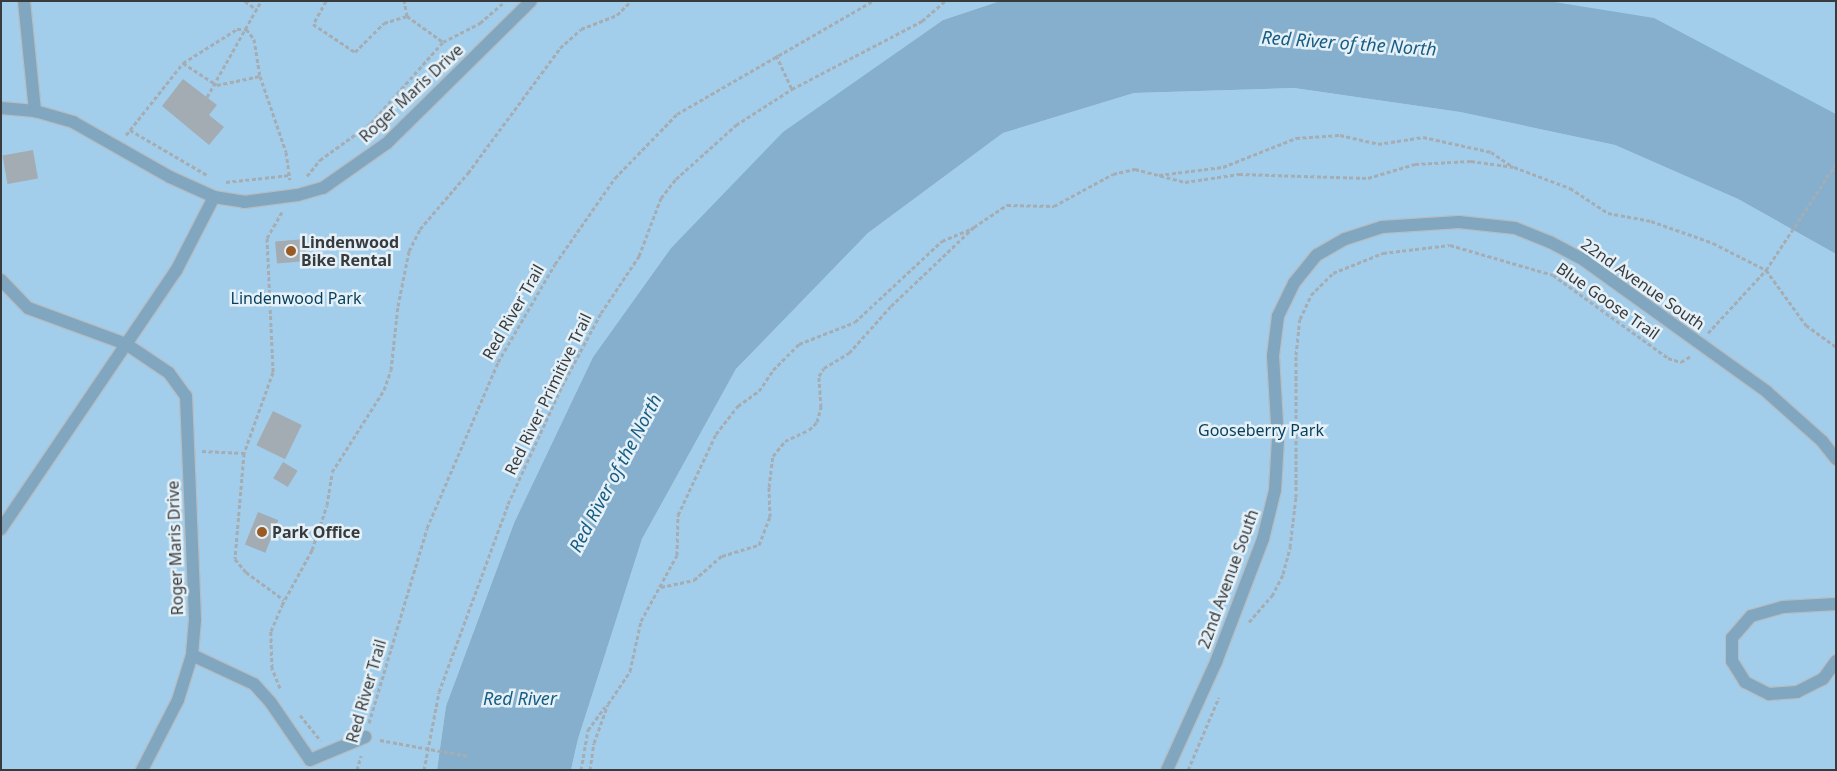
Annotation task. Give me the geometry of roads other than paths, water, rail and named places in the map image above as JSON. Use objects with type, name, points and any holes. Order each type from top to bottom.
[{"type":"street","points":[[24,1],[35,111]]},
{"type":"street","name":"Roger Maris Drive","points":[[1,108],[35,111],[72,122],[118,146],[170,177],[214,197],[244,202],[292,196],[323,188],[387,143],[531,1]]},
{"type":"street","points":[[1,529],[176,271],[214,197]]},
{"type":"street","name":"22nd Avenue South","points":[[1167,770],[1216,662],[1263,540],[1275,490],[1278,440],[1273,356],[1278,316],[1294,283],[1317,255],[1345,239],[1382,227],[1459,222],[1516,228],[1585,261],[1767,392],[1822,441],[1836,460]]},
{"type":"street","name":"Roger Maris Drive","points":[[1,280],[28,308],[126,344],[169,372],[186,396],[190,451],[195,620],[192,654],[178,700],[142,770]]},
{"type":"street","points":[[1836,604],[1783,607],[1751,616],[1732,638],[1732,661],[1745,682],[1768,694],[1797,692],[1823,679],[1836,661]]},
{"type":"street","points":[[192,654],[254,684],[271,703],[310,760],[365,737]]},
{"type":"water","name":"Red River","points":[[1000,1],[1548,1],[1654,18],[1836,114],[1836,254],[1738,199],[1615,145],[1460,112],[1294,88],[1134,93],[1003,133],[868,233],[736,369],[642,539],[578,739],[571,770],[437,770],[446,706],[514,523],[593,357],[671,248],[783,132],[943,20]]},
{"type":"place","name":"Lindenwood Bike Rental","points":[[291,251]]},
{"type":"place","name":"Park Office","points":[[262,532]]},
{"type":"water label","name":"Red River of the North","points":[[1349,43]]},
{"type":"water label","name":"Red River of the North","points":[[615,473]]},
{"type":"park label","name":"Lindenwood Park","points":[[296,298]]},
{"type":"park label","name":"Gooseberry Park","points":[[1261,430]]}]
